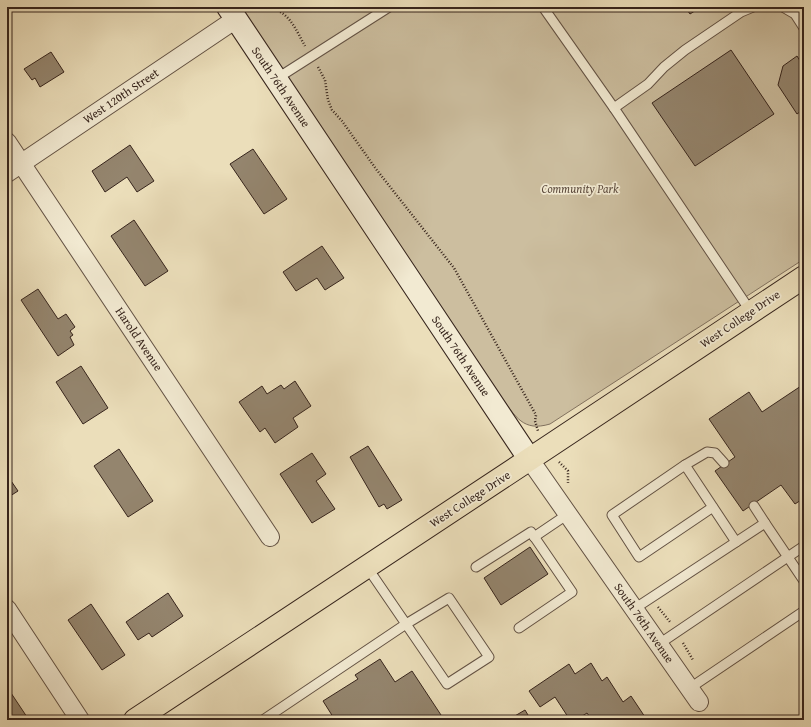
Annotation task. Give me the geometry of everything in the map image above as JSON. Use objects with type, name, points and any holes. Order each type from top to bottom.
[{"type":"main road","name":"West College Drive","points":[[135,720],[530,460],[804,276]]},
{"type":"street","name":"South 76th Avenue","points":[[232,13],[530,460],[694,695]]},
{"type":"street","name":"West 120th Street","points":[[14,168],[232,13]]},
{"type":"street","name":"Harold Avenue","points":[[7,142],[14,168],[270,537]]},
{"type":"street","points":[[7,609],[80,720]]},
{"type":"lane","points":[[276,79],[389,7]]},
{"type":"lane","points":[[543,7],[614,108],[751,312]]},
{"type":"lane","points":[[614,108],[648,84],[664,67],[684,50],[741,12],[753,7]]},
{"type":"lane","points":[[783,7],[795,14],[804,28]]},
{"type":"lane","points":[[713,506],[638,557],[612,515],[685,465],[708,452],[715,453],[724,463]]},
{"type":"lane","points":[[685,465],[736,542]]},
{"type":"lane","points":[[754,506],[804,581]]},
{"type":"lane","points":[[534,537],[568,514]]},
{"type":"lane","points":[[634,609],[765,523]]},
{"type":"lane","points":[[476,567],[531,532],[572,592],[519,628]]},
{"type":"lane","points":[[659,644],[804,546]]},
{"type":"lane","points":[[263,720],[406,624],[449,598],[489,657],[447,684],[406,624],[368,567]]},
{"type":"lane","points":[[694,695],[804,611]]},
{"type":"path","points":[[260,7],[273,9],[287,17],[295,28],[325,80],[328,100],[332,110],[342,121],[376,169],[454,268],[536,415],[535,421]]},
{"type":"green space","name":"Community Park","points":[[241,7],[804,7],[804,259],[550,424],[533,426],[527,424],[521,421],[511,411],[501,397]]},
{"type":"building","points":[[685,7],[701,7],[690,14]]},
{"type":"building","points":[[731,50],[774,114],[695,166],[652,103]]},
{"type":"building","points":[[51,52],[64,72],[40,87],[35,78],[32,80],[24,69]]},
{"type":"building","points":[[797,56],[804,67],[804,109],[797,114],[778,85],[783,66]]},
{"type":"building","points":[[130,145],[154,181],[137,192],[127,177],[105,192],[92,171]]},
{"type":"building","points":[[253,149],[287,199],[264,214],[230,164]]},
{"type":"building","points":[[134,220],[168,271],[145,286],[111,236]]},
{"type":"building","points":[[322,246],[344,278],[325,290],[317,278],[296,291],[283,272]]},
{"type":"building","points":[[38,289],[58,319],[66,314],[75,327],[70,331],[73,335],[70,337],[74,345],[58,356],[21,300]]},
{"type":"building","points":[[81,366],[108,408],[83,424],[56,382]]},
{"type":"building","points":[[295,381],[311,406],[293,418],[298,427],[275,443],[265,428],[260,432],[239,402],[262,386],[267,394],[281,385],[284,389]]},
{"type":"building","points":[[801,386],[804,390],[804,498],[795,504],[781,485],[743,511],[715,471],[735,457],[709,419],[749,392],[762,412]]},
{"type":"building","points":[[368,446],[402,500],[387,509],[384,504],[379,507],[350,457]]},
{"type":"building","points":[[119,449],[153,501],[128,517],[94,466]]},
{"type":"building","points":[[312,453],[326,474],[316,481],[335,509],[312,523],[280,474]]},
{"type":"building","points":[[7,467],[11,473],[7,475]]},
{"type":"building","points":[[7,475],[18,491],[7,498]]},
{"type":"building","points":[[530,547],[548,574],[501,605],[484,578]]},
{"type":"building","points":[[168,593],[183,616],[152,637],[149,633],[138,640],[126,622]]},
{"type":"building","points":[[91,604],[125,655],[102,670],[68,620]]},
{"type":"building","points":[[380,659],[395,682],[412,671],[441,715],[434,720],[335,720],[323,701],[358,679],[355,675]]},
{"type":"building","points":[[591,663],[602,681],[607,677],[623,702],[631,696],[647,720],[603,720],[601,717],[597,720],[592,720],[587,713],[576,720],[570,720],[555,697],[540,707],[529,691],[569,664],[575,674]]},
{"type":"building","points":[[7,687],[29,720],[7,720]]},
{"type":"building","points":[[525,710],[531,720],[508,720]]}]
